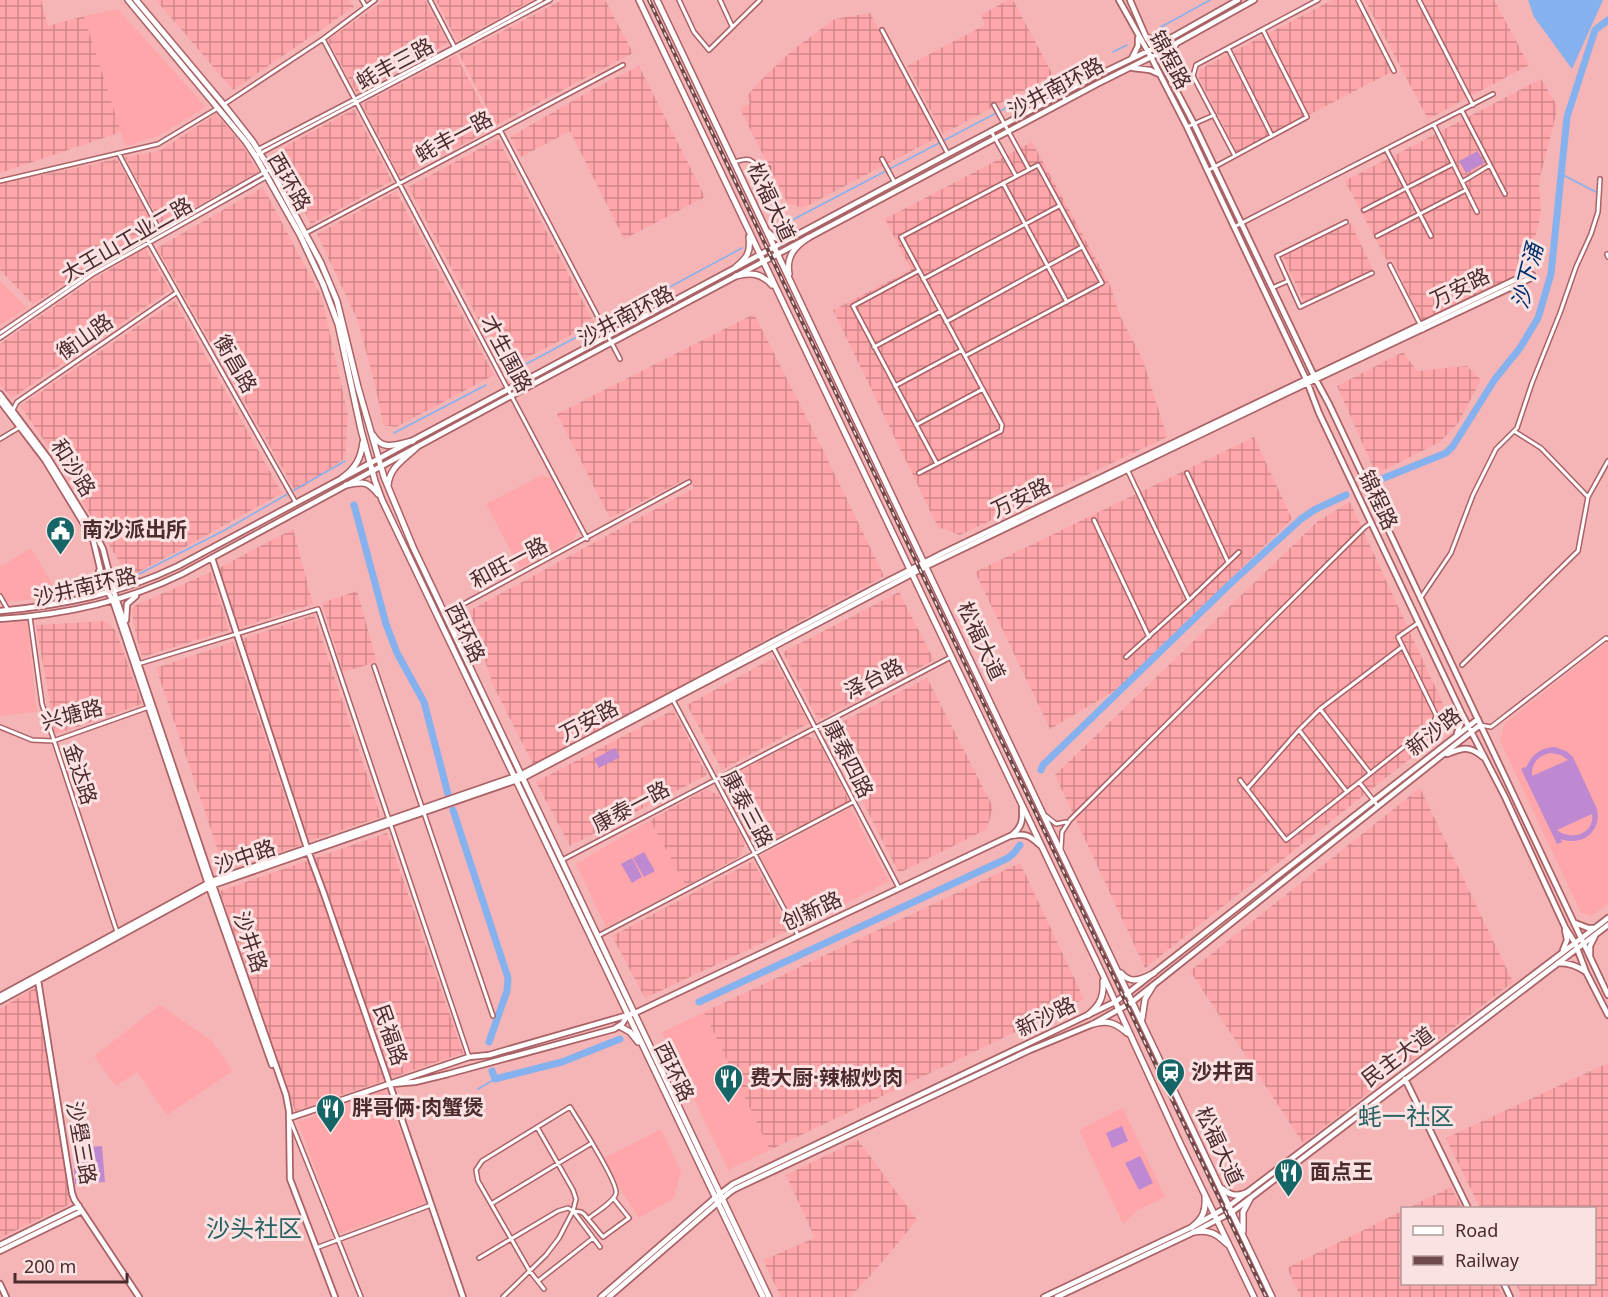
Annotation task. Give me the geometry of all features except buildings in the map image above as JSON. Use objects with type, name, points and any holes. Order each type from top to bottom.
[{"type":"main road","name":"西环路","points":[[128,0],[221,106]]},
{"type":"main road","name":"西环路","points":[[136,0],[257,153],[302,234],[321,263],[337,301],[378,459],[413,547],[519,777],[598,936],[642,1043],[769,1297]]},
{"type":"main road","name":"松福大道","points":[[639,0],[1254,1297]]},
{"type":"main road","name":"松福大道","points":[[657,0],[1272,1297]]},
{"type":"main road","name":"锦程路","points":[[1119,0],[1138,36],[1150,52]]},
{"type":"main road","name":"锦程路","points":[[1130,0],[1160,74],[1307,382],[1319,413],[1461,713],[1505,797],[1608,1015]]},
{"type":"main road","name":"沙井南环路","points":[[0,619],[30,617],[115,601],[175,577],[1130,67],[1164,42],[1238,0]]},
{"type":"main road","name":"沙井南环路","points":[[0,611],[28,609],[111,592],[178,566],[991,131],[1130,60],[1150,52],[1157,54],[1254,0]]},
{"type":"main road","points":[[1130,60],[1138,46],[1138,36]]},
{"type":"main road","points":[[1146,37],[1164,42]]},
{"type":"main road","points":[[1167,72],[1169,56],[1176,43]]},
{"type":"main road","name":"锦程路","points":[[1157,54],[1215,167],[1608,995]]},
{"type":"main road","points":[[1130,67],[1143,68],[1160,74]]},
{"type":"main road","points":[[765,228],[776,238],[794,237]]},
{"type":"main road","points":[[736,267],[749,252],[750,241],[747,229]]},
{"type":"main road","name":"西环路","points":[[302,234],[338,324],[364,440],[382,500],[519,777],[719,1198],[763,1297]]},
{"type":"main road","points":[[790,281],[788,261],[796,247],[808,238]]},
{"type":"main road","name":"万安路","points":[[519,777],[926,564],[1315,378],[1531,278],[1532,275],[1529,273],[1421,328]]},
{"type":"main road","points":[[736,276],[760,275],[775,288]]},
{"type":"main road","name":"和沙路","points":[[0,394],[13,410],[93,539],[105,585],[111,592]]},
{"type":"main road","name":"和沙路","points":[[0,401],[48,458],[97,537],[103,549],[111,592],[115,601]]},
{"type":"main road","points":[[369,428],[383,445],[390,446],[413,441]]},
{"type":"main road","points":[[342,478],[357,463],[364,440]]},
{"type":"main road","points":[[388,488],[393,469],[416,448]]},
{"type":"main road","points":[[346,485],[369,484],[382,500]]},
{"type":"main road","name":"民福路","points":[[212,558],[308,850],[463,1297]]},
{"type":"main road","points":[[82,599],[94,592],[98,586],[99,562]]},
{"type":"main road","points":[[108,571],[117,581],[124,584],[152,578]]},
{"type":"main road","points":[[126,625],[128,604],[132,598],[143,591]]},
{"type":"main road","name":"沙井路","points":[[115,601],[126,625],[136,664]]},
{"type":"main road","name":"沙井路","points":[[115,601],[283,1095],[286,1111],[287,1180],[333,1297]]},
{"type":"main road","points":[[1453,739],[1460,729],[1461,713]]},
{"type":"main road","name":"新沙路","points":[[609,1297],[733,1184],[1115,1002],[1478,719]]},
{"type":"main road","name":"新沙路","points":[[602,1297],[719,1198],[735,1189],[1030,1050],[1094,1024],[1119,1011],[1480,725]]},
{"type":"main road","points":[[1442,756],[1461,748],[1476,751],[1485,758]]},
{"type":"main road","name":"沙中路","points":[[0,996],[210,884],[519,777]]},
{"type":"main road","points":[[1010,836],[1017,831],[1022,822],[1022,806]]},
{"type":"main road","points":[[1010,836],[1027,835],[1040,845]]},
{"type":"main road","name":"创新路","points":[[289,1118],[470,1057],[489,1055],[632,1014],[1010,836]]},
{"type":"main road","name":"沙井路","points":[[210,884],[286,1095],[289,1118],[290,1179],[333,1297]]},
{"type":"main road","name":"民主大道","points":[[1193,1230],[1215,1214],[1250,1199],[1558,963],[1608,918]]},
{"type":"main road","points":[[1575,923],[1595,928]]},
{"type":"main road","name":"民主大道","points":[[1583,940],[1595,935],[1608,925]]},
{"type":"main road","points":[[1562,953],[1567,940],[1565,927]]},
{"type":"main road","points":[[1590,959],[1590,946],[1595,935]]},
{"type":"main road","name":"民主大道","points":[[1044,1297],[1061,1294],[1193,1230],[1218,1221],[1248,1192],[1562,953],[1576,946]]},
{"type":"main road","points":[[1558,963],[1569,963],[1586,972]]},
{"type":"main road","points":[[1117,969],[1125,978],[1131,980],[1141,979],[1154,973]]},
{"type":"main road","points":[[1088,1015],[1098,1006],[1103,996],[1102,973]]},
{"type":"main road","name":"沙中路","points":[[0,1001],[37,978]]},
{"type":"main road","name":"沙壆三路","points":[[37,978],[72,1193],[139,1297]]},
{"type":"main road","points":[[1144,1026],[1143,1006],[1153,986]]},
{"type":"main road","name":"创新路","points":[[389,1083],[415,1082],[614,1029],[632,1014]]},
{"type":"main road","points":[[1094,1024],[1102,1021],[1109,1022],[1119,1026],[1129,1035]]},
{"type":"main road","points":[[621,1027],[642,1043]]},
{"type":"main road","points":[[1403,1075],[1467,1207]]},
{"type":"main road","points":[[1218,1184],[1227,1194],[1233,1196],[1240,1196],[1248,1192]]},
{"type":"main road","points":[[1203,1189],[1205,1211],[1193,1230],[1213,1233],[1230,1246]]},
{"type":"main road","points":[[1244,1238],[1242,1218],[1250,1199]]},
{"type":"main road","points":[[0,1245],[80,1208]]},
{"type":"main road","points":[[0,1251],[80,1208]]},
{"type":"main road","points":[[0,1284],[6,1297]]},
{"type":"street","points":[[362,0],[366,7]]},
{"type":"street","points":[[0,181],[158,144],[221,106],[322,39],[375,0]]},
{"type":"street","points":[[430,0],[456,48]]},
{"type":"street","name":"蚝丰三路","points":[[456,48],[541,0]]},
{"type":"street","name":"蚝丰三路","points":[[257,153],[550,0]]},
{"type":"street","points":[[679,0],[694,32],[709,50],[760,0]]},
{"type":"street","points":[[720,0],[733,26]]},
{"type":"street","points":[[1235,156],[1193,76],[1196,65],[1318,0]]},
{"type":"street","points":[[1358,0],[1394,70]]},
{"type":"street","points":[[1419,0],[1473,105]]},
{"type":"street","points":[[882,30],[948,154]]},
{"type":"street","points":[[1207,171],[1307,117],[1263,30]]},
{"type":"street","name":"才生围路","points":[[322,39],[587,539]]},
{"type":"street","points":[[1228,48],[1272,136]]},
{"type":"street","name":"蚝丰一路","points":[[302,234],[623,65]]},
{"type":"street","points":[[1055,81],[1066,101]]},
{"type":"street","points":[[1234,227],[1493,94]]},
{"type":"street","points":[[994,105],[1029,169]]},
{"type":"street","points":[[1462,111],[1505,194]]},
{"type":"street","points":[[1186,127],[1214,115]]},
{"type":"street","points":[[1434,125],[1477,212]]},
{"type":"street","points":[[500,130],[620,359]]},
{"type":"street","points":[[991,131],[1016,176]]},
{"type":"street","points":[[1386,149],[1431,236]]},
{"type":"street","points":[[119,154],[161,233]]},
{"type":"street","points":[[734,162],[745,159],[759,168],[768,168]]},
{"type":"street","points":[[882,159],[895,183]]},
{"type":"street","points":[[1364,210],[1453,164]]},
{"type":"street","points":[[919,473],[1001,431],[1002,425],[901,237],[1038,165],[1102,283],[965,356]]},
{"type":"street","points":[[1462,182],[1490,165]]},
{"type":"street","name":"大王山工业二路","points":[[0,338],[93,274],[268,173]]},
{"type":"street","points":[[1420,599],[1451,553],[1473,495],[1496,449],[1514,431],[1521,419],[1532,383],[1591,234],[1598,212],[1600,179]]},
{"type":"street","points":[[1003,183],[1067,302]]},
{"type":"street","points":[[1377,236],[1466,190]]},
{"type":"street","points":[[923,279],[1060,205]]},
{"type":"street","points":[[1346,222],[1277,256],[1300,306],[1372,273]]},
{"type":"street","name":"大王山工业二路","points":[[0,333],[90,272],[148,241]]},
{"type":"street","name":"衡昌路","points":[[148,241],[296,503]]},
{"type":"street","points":[[946,322],[1082,247]]},
{"type":"street","points":[[1390,265],[1421,328]]},
{"type":"street","points":[[919,271],[853,306],[937,464]]},
{"type":"street","points":[[1272,288],[1288,280]]},
{"type":"street","name":"衡山路","points":[[13,410],[17,402],[177,292]]},
{"type":"street","points":[[874,347],[940,311]]},
{"type":"street","points":[[895,386],[962,350]]},
{"type":"street","points":[[916,425],[983,389]]},
{"type":"street","points":[[0,439],[22,425]]},
{"type":"street","points":[[1514,431],[1540,448],[1588,497]]},
{"type":"street","points":[[1462,665],[1578,551],[1588,497],[1608,461]]},
{"type":"street","points":[[1126,468],[1189,600]]},
{"type":"street","points":[[1187,473],[1228,562]]},
{"type":"street","name":"和旺一路","points":[[445,614],[689,482]]},
{"type":"street","points":[[1094,520],[1149,637]]},
{"type":"street","points":[[1062,851],[1060,842],[1062,832],[1070,820],[1371,523]]},
{"type":"street","points":[[1126,657],[1239,552]]},
{"type":"street","points":[[0,597],[9,610]]},
{"type":"street","points":[[136,664],[318,609],[470,1057]]},
{"type":"street","name":"金达路","points":[[30,617],[42,704],[118,934]]},
{"type":"street","points":[[1240,780],[1286,840],[1434,723],[1436,715],[1398,637],[1418,622]]},
{"type":"street","points":[[1480,725],[1491,727],[1606,638],[1608,639]]},
{"type":"street","name":"康泰四路","points":[[772,645],[899,888]]},
{"type":"street","points":[[1247,789],[1320,709],[1402,646]]},
{"type":"street","name":"泽台路","points":[[715,779],[951,657]]},
{"type":"street","points":[[374,666],[493,1016]]},
{"type":"street","name":"康泰三路","points":[[671,698],[798,936]]},
{"type":"street","name":"兴塘路","points":[[0,728],[33,740],[53,741],[151,707]]},
{"type":"street","points":[[1320,709],[1370,773]]},
{"type":"street","points":[[1299,730],[1347,792]]},
{"type":"street","name":"康泰一路","points":[[562,860],[715,779]]},
{"type":"street","points":[[1359,782],[1378,806]]},
{"type":"street","points":[[598,936],[853,802]]},
{"type":"street","points":[[1043,813],[1056,824],[1063,824],[1070,820]]},
{"type":"street","points":[[544,1289],[529,1270],[491,1204],[477,1177],[478,1166],[482,1161],[570,1107],[616,1188],[614,1198],[589,1218]]},
{"type":"street","points":[[289,1118],[361,1297]]},
{"type":"street","points":[[503,1297],[553,1247],[573,1210],[576,1199],[537,1127]]},
{"type":"street","points":[[491,1204],[592,1143]]},
{"type":"street","points":[[479,1258],[562,1209],[568,1208],[581,1212],[589,1218],[603,1237],[629,1218],[614,1198]]},
{"type":"street","points":[[316,1248],[431,1205]]},
{"type":"street","points":[[573,1210],[600,1247]]},
{"type":"street","points":[[538,1281],[593,1238]]},
{"type":"shaded area","points":[[0,0],[41,0],[48,26],[84,16],[121,132],[0,173]]},
{"type":"shaded area","points":[[156,0],[350,0],[354,7],[233,90]]},
{"type":"shaded area","points":[[385,0],[425,0],[448,43],[357,94],[328,40]]},
{"type":"shaded area","points":[[436,0],[533,0],[457,41]]},
{"type":"shaded area","points":[[562,0],[605,0],[633,53],[496,125],[459,54]]},
{"type":"shaded area","points":[[1008,0],[1013,0],[1053,75],[943,134],[907,66],[985,25],[981,15]]},
{"type":"shaded area","points":[[1332,0],[1361,0],[1397,69],[1237,152],[1199,78],[1200,69]]},
{"type":"shaded area","points":[[1365,0],[1494,0],[1529,65],[1428,119]]},
{"type":"shaded area","points":[[118,9],[206,107],[157,137],[125,146],[84,16]]},
{"type":"shaded area","points":[[870,13],[936,138],[803,208],[788,204],[740,109],[750,103],[747,96],[760,81],[795,48],[835,19]]},
{"type":"shaded area","points":[[456,55],[494,128],[400,177],[362,104]]},
{"type":"shaded area","points":[[639,66],[705,197],[624,239],[570,131],[521,157],[510,137],[595,88]]},
{"type":"shaded area","points":[[1541,79],[1558,107],[1539,181],[1541,215],[1526,270],[1422,321],[1392,259],[1387,261],[1345,181]]},
{"type":"shaded area","points":[[354,109],[392,181],[311,224],[273,153]]},
{"type":"shaded area","points":[[216,114],[243,146],[258,172],[162,226],[125,157],[161,150]]},
{"type":"shaded area","points":[[498,139],[594,323],[505,369],[408,187]]},
{"type":"shaded area","points":[[1032,142],[1110,285],[1120,316],[1143,360],[1167,437],[960,535],[938,527],[833,310],[911,270],[885,219]]},
{"type":"shaded area","points":[[1478,151],[1484,163],[1466,173],[1459,161]]},
{"type":"shaded area","points":[[117,159],[155,228],[33,304],[0,270],[0,184]]},
{"type":"shaded area","points":[[263,187],[322,298],[348,415],[345,458],[296,492],[157,248]]},
{"type":"shaded area","points":[[396,191],[494,375],[396,427],[383,425],[358,321],[317,234]]},
{"type":"shaded area","points":[[1351,223],[1373,270],[1304,302],[1283,256]]},
{"type":"shaded area","points":[[145,248],[170,290],[12,398],[0,385],[0,344],[91,281]]},
{"type":"shaded area","points":[[0,281],[27,308],[0,325]]},
{"type":"shaded area","points":[[175,301],[282,493],[129,577],[50,449],[20,406]]},
{"type":"shaded area","points":[[754,314],[884,576],[533,764],[493,685],[469,611],[694,488],[688,478],[610,518],[557,414]]},
{"type":"shaded area","points":[[1403,352],[1417,371],[1467,366],[1481,380],[1458,423],[1440,442],[1376,474],[1337,386]]},
{"type":"shaded area","points":[[1254,437],[1292,519],[1116,690],[1050,729],[975,572]]},
{"type":"shaded area","points":[[542,475],[551,478],[578,530],[573,540],[520,568],[486,504]]},
{"type":"shaded area","points":[[1350,502],[1448,715],[1444,732],[1145,968],[1055,775],[1318,521]]},
{"type":"shaded area","points":[[293,529],[313,604],[239,628],[219,568]]},
{"type":"shaded area","points":[[31,548],[60,596],[7,602],[0,590],[0,567]]},
{"type":"shaded area","points":[[211,572],[229,630],[142,657],[132,609],[136,605]]},
{"type":"shaded area","points":[[357,591],[377,662],[343,672],[322,603]]},
{"type":"shaded area","points":[[899,592],[934,660],[818,720],[783,652]]},
{"type":"shaded area","points":[[314,615],[381,817],[309,841],[242,639]]},
{"type":"shaded area","points":[[27,621],[37,712],[0,716],[0,624]]},
{"type":"shaded area","points":[[106,621],[116,631],[142,704],[57,734],[36,625]]},
{"type":"shaded area","points":[[233,642],[301,845],[225,871],[156,668]]},
{"type":"shaded area","points":[[1606,643],[1608,644],[1608,904],[1591,916],[1581,913],[1500,741],[1504,724]]},
{"type":"shaded area","points":[[773,658],[809,723],[722,770],[687,705]]},
{"type":"shaded area","points":[[927,678],[993,807],[987,829],[899,873],[826,730]]},
{"type":"shaded area","points":[[673,710],[707,775],[570,846],[536,782]]},
{"type":"shaded area","points":[[806,736],[818,740],[849,801],[755,849],[725,790],[728,778]]},
{"type":"shaded area","points":[[1555,747],[1566,751],[1573,757],[1597,809],[1596,824],[1589,835],[1583,839],[1569,841],[1561,839],[1562,842],[1557,844],[1521,769],[1526,768],[1531,759],[1541,750]],"holes":[[[1551,753],[1561,755],[1568,760],[1532,776],[1537,760]],[[1592,814],[1590,826],[1581,834],[1569,835],[1557,830]]]},
{"type":"shaded area","points":[[615,748],[620,757],[599,768],[594,759]]},
{"type":"shaded area","points":[[1420,788],[1513,982],[1303,1143],[1190,971]]},
{"type":"shaded area","points":[[707,789],[720,796],[745,843],[741,856],[686,886],[650,820]]},
{"type":"shaded area","points":[[850,808],[889,881],[799,928],[760,856]]},
{"type":"shaded area","points":[[650,820],[686,886],[606,927],[576,864]]},
{"type":"shaded area","points":[[387,833],[463,1053],[295,1111],[220,891]]},
{"type":"shaded area","points":[[644,852],[655,871],[644,877],[633,858]]},
{"type":"shaded area","points":[[632,858],[642,877],[632,883],[621,864]]},
{"type":"shaded area","points":[[753,861],[790,930],[645,998],[612,936]]},
{"type":"shaded area","points":[[1020,863],[1084,999],[770,1150],[704,1012]]},
{"type":"shaded area","points":[[36,987],[70,1204],[0,1238],[0,1009]]},
{"type":"shaded area","points":[[160,1005],[211,1040],[233,1071],[167,1115],[137,1072],[116,1086],[94,1056]]},
{"type":"shaded area","points":[[704,1012],[770,1150],[728,1170],[662,1032]]},
{"type":"shaded area","points":[[1608,1063],[1608,1297],[1522,1297],[1516,1285],[1596,1285],[1596,1207],[1480,1207],[1446,1138]]},
{"type":"shaded area","points":[[385,1090],[426,1203],[339,1234],[298,1122]]},
{"type":"shaded area","points":[[1123,1108],[1165,1197],[1140,1209],[1123,1224],[1079,1130]]},
{"type":"shaded area","points":[[1122,1126],[1128,1141],[1112,1148],[1106,1133]]},
{"type":"shaded area","points":[[661,1129],[681,1171],[674,1198],[639,1218],[604,1158]]},
{"type":"shaded area","points":[[858,1140],[917,1220],[850,1297],[781,1297],[763,1260],[815,1238],[786,1175]]},
{"type":"shaded area","points":[[102,1146],[105,1182],[75,1184],[73,1148]]},
{"type":"shaded area","points":[[1140,1156],[1153,1183],[1139,1190],[1125,1163]]},
{"type":"shaded area","points":[[1451,1187],[1461,1207],[1410,1207]]},
{"type":"shaded area","points":[[1401,1211],[1401,1285],[1497,1285],[1503,1297],[1301,1297],[1287,1268]]},
{"type":"water","points":[[1528,0],[1603,0],[1572,69],[1534,17]]},
{"type":"waterway","points":[[1161,27],[1210,0]]},
{"type":"waterway","name":"沙下涌","points":[[1379,480],[1446,453],[1453,446],[1495,379],[1520,348],[1538,318],[1551,274],[1567,117],[1595,30],[1608,20]]},
{"type":"waterway","points":[[1113,52],[1127,45]]},
{"type":"waterway","points":[[777,228],[1048,86]]},
{"type":"waterway","points":[[1561,174],[1596,192]]},
{"type":"waterway","points":[[616,316],[742,248]]},
{"type":"waterway","points":[[515,370],[586,332]]},
{"type":"waterway","points":[[394,433],[486,385]]},
{"type":"waterway","points":[[131,578],[225,530],[345,461]]},
{"type":"waterway","points":[[1041,770],[1043,765],[1231,583],[1301,519],[1314,510],[1346,495]]},
{"type":"waterway","points":[[354,505],[386,624],[397,653],[424,702],[448,794]]},
{"type":"waterway","points":[[453,810],[508,978],[507,991],[489,1042]]},
{"type":"waterway","points":[[699,1002],[1008,858],[1020,845]]},
{"type":"waterway","points":[[492,1071],[495,1079],[562,1062],[620,1039]]},
{"type":"waterway","points":[[478,1089],[495,1079]]},
{"type":"railway","points":[[649,0],[1266,1297]]},
{"type":"place","name":"南沙派出所","points":[[61,556]]},
{"type":"place","name":"沙井西","points":[[1170,1098]]},
{"type":"place","name":"费大厨·辣椒炒肉","points":[[729,1104]]},
{"type":"place","name":"胖哥俩·肉蟹煲","points":[[331,1134]]},
{"type":"place","name":"面点王","points":[[1289,1198]]},
{"type":"district","name":"蚝一社区","points":[[1406,1117]]},
{"type":"district","name":"沙头社区","points":[[254,1229]]}]
